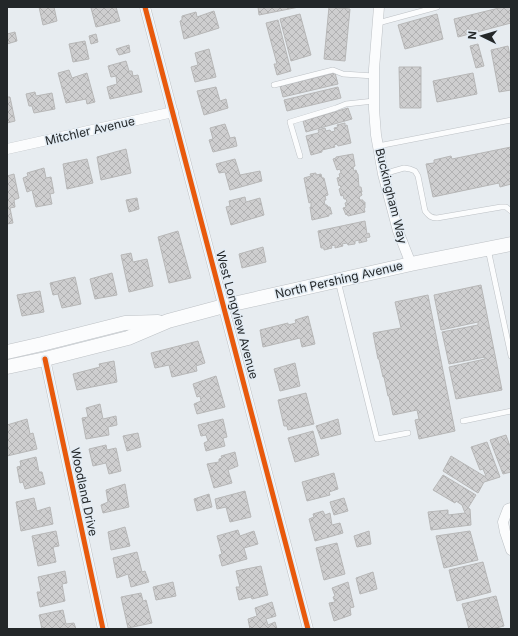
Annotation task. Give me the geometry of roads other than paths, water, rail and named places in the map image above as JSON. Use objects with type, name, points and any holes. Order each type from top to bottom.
[{"type":"main road","name":"North Pershing Avenue","points":[[7,367],[128,338],[168,321],[224,306],[411,264],[511,244]]},
{"type":"main road","name":"North Pershing Avenue","points":[[7,352],[125,324],[168,321]]},
{"type":"street","name":"West Longview Avenue","points":[[145,7],[308,629]]},
{"type":"street","name":"Buckingham Way","points":[[379,7],[374,76],[376,135],[383,174],[398,231],[411,264]]},
{"type":"street","name":"Mitchler Avenue","points":[[7,149],[173,112]]},
{"type":"street","name":"Woodland Drive","points":[[45,359],[103,629]]},
{"type":"street","points":[[508,512],[503,522],[511,550]]},
{"type":"lane","points":[[378,23],[437,7]]},
{"type":"lane","points":[[274,85],[333,70],[343,74],[374,76]]},
{"type":"lane","points":[[300,156],[290,122],[346,104],[374,101]]},
{"type":"lane","points":[[378,146],[511,120]]},
{"type":"lane","points":[[383,174],[404,168],[415,171],[418,176],[425,211],[432,218],[501,207],[506,207],[511,211]]},
{"type":"lane","points":[[488,248],[511,356]]},
{"type":"lane","points":[[337,280],[377,439],[408,433]]},
{"type":"lane","points":[[463,421],[511,410]]}]
